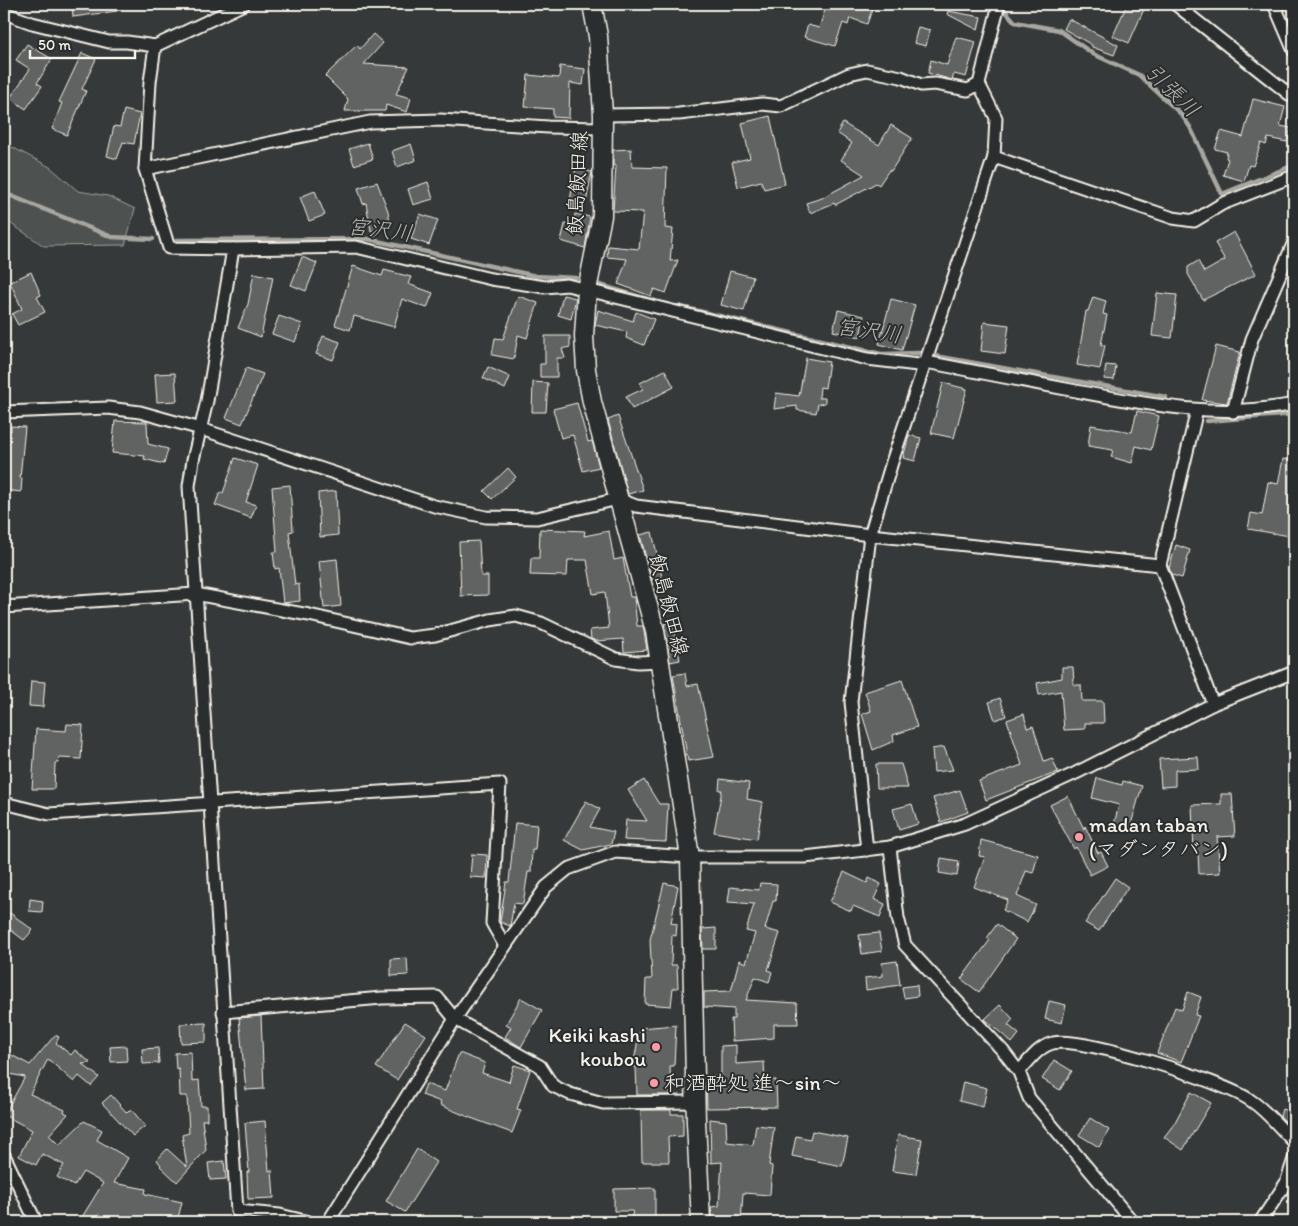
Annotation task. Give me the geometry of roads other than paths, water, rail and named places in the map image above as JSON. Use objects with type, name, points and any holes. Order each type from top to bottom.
[{"type":"main road","name":"飯島飯田線","points":[[592,4],[598,36],[603,122],[602,216],[587,290],[584,336],[586,370],[592,402],[655,631],[690,857],[701,1222]]},
{"type":"street","points":[[4,13],[32,23],[109,42],[127,42],[155,46],[244,4]]},
{"type":"street","points":[[867,850],[851,702],[870,535],[892,462],[994,157],[996,118],[979,84],[999,4]]},
{"type":"street","points":[[1176,4],[1294,98]]},
{"type":"street","points":[[1274,4],[1294,51]]},
{"type":"street","points":[[155,46],[150,82],[145,169],[169,248],[356,247],[490,279],[545,287],[567,285],[867,359],[918,365],[927,360],[1126,401],[1197,410],[1233,412],[1264,410],[1294,404]]},
{"type":"street","points":[[145,169],[370,122],[440,120],[548,127],[762,104],[781,106],[849,74],[867,70],[901,77],[921,85],[935,84],[968,90],[979,84]]},
{"type":"street","points":[[994,157],[1173,218],[1194,221],[1222,204],[1294,176]]},
{"type":"street","points":[[1233,412],[1252,339],[1294,242]]},
{"type":"street","points":[[232,249],[201,429],[189,486],[237,1211],[280,1215],[309,1222]]},
{"type":"street","points":[[4,412],[108,408],[140,412],[201,429],[434,506],[486,517],[538,518],[618,500],[636,506],[870,535],[1160,565]]},
{"type":"street","points":[[1197,410],[1160,565],[1213,704]]},
{"type":"street","points":[[4,607],[195,594],[309,615],[410,638],[435,635],[516,616],[541,623],[616,659],[638,662],[661,661]]},
{"type":"street","points":[[328,1222],[455,1019],[546,887],[568,869],[616,852],[690,857],[805,857],[890,847],[965,824],[1076,773],[1213,704],[1294,672]]},
{"type":"street","points":[[4,803],[48,814],[500,784],[492,923],[505,946]]},
{"type":"street","points":[[890,847],[898,918],[905,946],[1003,1051],[1019,1072],[1029,1098],[1133,1222]]},
{"type":"street","points":[[223,1012],[382,998],[436,997],[455,1019],[540,1066],[553,1086],[570,1094],[603,1103],[696,1102]]},
{"type":"street","points":[[1019,1072],[1039,1050],[1053,1043],[1072,1044],[1146,1060],[1251,1100],[1294,1142]]},
{"type":"street","points":[[4,1155],[36,1222]]},
{"type":"street","points":[[1260,1222],[1286,1183],[1294,1159]]},
{"type":"waterway","name":"引張川","points":[[1002,7],[1015,22],[1059,30],[1093,54],[1139,75],[1181,114],[1190,127],[1222,194],[1294,165]]},
{"type":"waterway","name":"宮沢川","points":[[4,193],[112,237],[153,239]]},
{"type":"waterway","name":"宮沢川","points":[[177,240],[368,239],[536,276],[576,278]]},
{"type":"waterway","name":"宮沢川","points":[[600,285],[654,301]]},
{"type":"waterway","name":"宮沢川","points":[[677,306],[881,354],[919,353],[1166,397]]},
{"type":"waterway","name":"宮沢川","points":[[1207,421],[1294,414]]},
{"type":"place","name":"madan taban (マダンタバン)","points":[[1079,837]]},
{"type":"place","name":"Keiki kashi koubou","points":[[656,1047]]},
{"type":"place","name":"和酒酔処 進〜sin〜","points":[[654,1083]]}]
